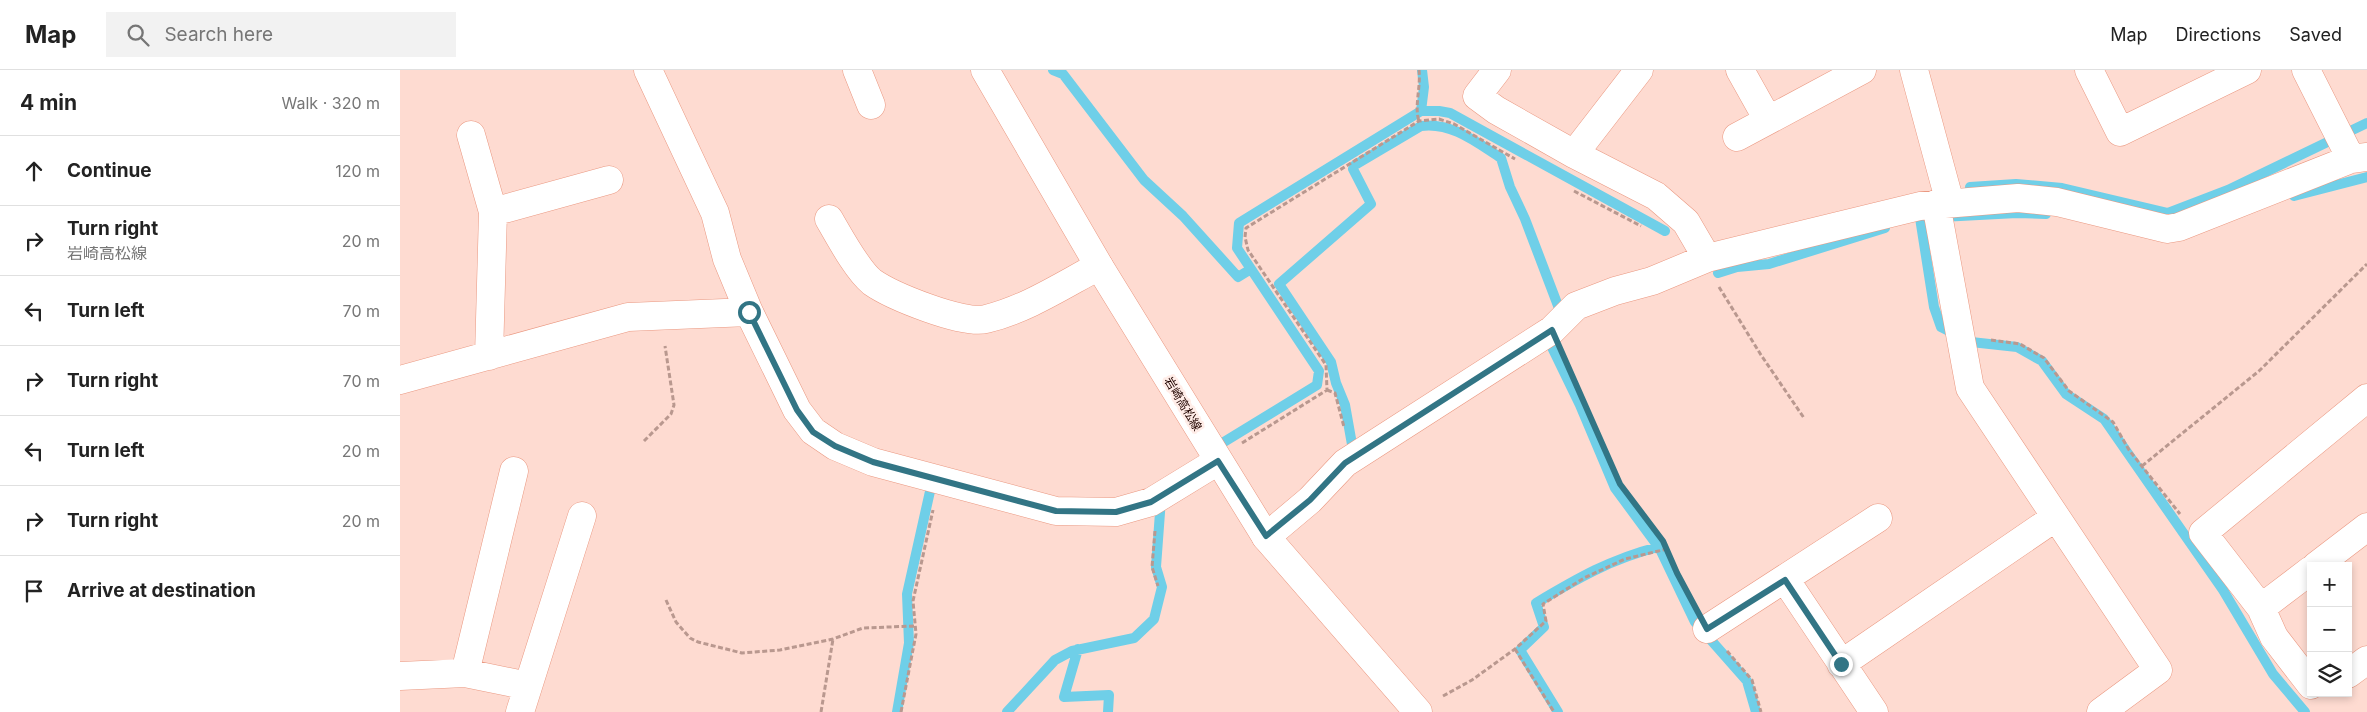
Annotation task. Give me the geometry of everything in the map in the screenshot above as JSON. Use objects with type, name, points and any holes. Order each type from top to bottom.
[{"type":"street","points":[[648,70],[715,213],[727,259],[749,312],[797,410],[813,432],[835,446],[873,462],[1056,511],[1116,512],[1158,498],[1218,461]]},
{"type":"street","points":[[857,70],[871,105]]},
{"type":"street","name":"岩崎高松線","points":[[985,70],[1099,266],[1266,536],[1427,707]]},
{"type":"street","points":[[1497,70],[1478,96],[1496,110],[1574,154],[1656,196],[1686,222],[1707,258]]},
{"type":"street","points":[[1574,154],[1639,70]]},
{"type":"street","points":[[1740,70],[1768,120]]},
{"type":"street","points":[[1737,136],[1862,70]]},
{"type":"street","points":[[1914,70],[1943,204],[1959,327],[1970,388],[2158,670],[2100,712]]},
{"type":"street","points":[[2089,70],[2120,132],[2248,70]]},
{"type":"street","points":[[1266,536],[1310,500],[1351,460],[1552,330],[1576,306],[1615,291],[1652,281],[1707,258],[1920,206],[2018,198],[2057,202],[2167,229],[2179,227],[2359,158],[2306,70]]},
{"type":"street","points":[[471,135],[493,212],[489,356]]},
{"type":"street","points":[[493,212],[609,180]]},
{"type":"street","points":[[829,219],[848,252],[871,282],[909,300],[951,316],[984,320],[1017,309],[1099,266]]},
{"type":"street","points":[[400,380],[628,317],[749,312]]},
{"type":"street","points":[[2307,680],[2274,637],[2261,608],[2203,533],[2367,398]]},
{"type":"street","points":[[465,673],[514,471]]},
{"type":"street","points":[[520,712],[582,516]]},
{"type":"street","points":[[1841,664],[2056,517]]},
{"type":"street","points":[[1707,629],[1878,518]]},
{"type":"street","points":[[2321,562],[2367,527]]},
{"type":"street","points":[[2261,608],[2307,573]]},
{"type":"street","points":[[1785,580],[1874,712]]},
{"type":"street","points":[[2352,671],[2367,660]]},
{"type":"street","points":[[400,676],[465,673],[528,686]]},
{"type":"path","points":[[1419,70],[1421,86],[1416,112],[1419,121]]},
{"type":"path","points":[[1327,390],[1326,365],[1248,250],[1245,237],[1246,228],[1419,121],[1439,119],[1454,124],[1522,162]]},
{"type":"path","points":[[1572,190],[1648,230]]},
{"type":"path","points":[[1707,258],[1721,290],[1761,355],[1804,418]]},
{"type":"path","points":[[2142,466],[2260,371],[2367,264]]},
{"type":"path","points":[[644,442],[670,414],[674,404],[665,355],[664,316]]},
{"type":"path","points":[[1959,327],[1975,338],[2020,344],[2044,358],[2069,391],[2113,422],[2129,450],[2193,530],[2203,533]]},
{"type":"path","points":[[1552,330],[1620,484],[1663,541],[1707,629],[1752,680],[1761,712]]},
{"type":"path","points":[[1327,390],[1335,393],[1340,406],[1351,460]]},
{"type":"path","points":[[1218,461],[1226,453],[1327,390]]},
{"type":"path","points":[[901,712],[913,657],[915,626],[913,601],[940,480]]},
{"type":"path","points":[[1158,498],[1152,567],[1158,586]]},
{"type":"path","points":[[1427,707],[1448,692],[1472,680],[1515,649],[1546,622],[1543,604],[1584,578],[1625,560],[1667,549]]},
{"type":"path","points":[[666,600],[676,622],[690,638],[698,642],[742,653],[780,650],[834,639],[863,628],[915,626]]},
{"type":"path","points":[[821,712],[834,639]]},
{"type":"path","points":[[1515,649],[1554,712]]},
{"type":"waterway","points":[[1053,70],[1063,74],[1144,180],[1183,216],[1238,277],[1251,269]]},
{"type":"waterway","points":[[1421,111],[1424,87],[1422,70]]},
{"type":"waterway","points":[[1219,445],[1317,385],[1319,371],[1237,248],[1239,223],[1421,111],[1450,113],[1665,231]]},
{"type":"waterway","points":[[1970,187],[2016,184],[2062,188],[2168,213],[2228,190],[2367,123]]},
{"type":"waterway","points":[[1353,450],[1345,405],[1336,383],[1331,362],[1279,284],[1371,204],[1353,169],[1355,165],[1421,126],[1443,127],[1453,130],[1501,158],[1510,187],[1525,219],[1560,311],[1558,317]]},
{"type":"waterway","points":[[2294,196],[2367,177]]},
{"type":"waterway","points":[[1941,217],[2017,213],[2046,214]]},
{"type":"waterway","points":[[1920,218],[1934,307],[1941,327],[1971,342],[2017,347],[2042,361],[2066,394],[2104,419],[2223,590],[2273,674],[2305,712]]},
{"type":"waterway","points":[[1718,273],[1737,267],[1769,264],[1885,228]]},
{"type":"waterway","points":[[1550,335],[1548,339],[1580,405],[1615,488],[1660,549],[1695,622],[1747,681],[1756,712]]},
{"type":"waterway","points":[[897,712],[909,643],[907,594],[933,478]]},
{"type":"waterway","points":[[1007,712],[1055,660],[1072,651],[1134,638],[1154,619],[1162,587],[1156,567],[1161,499]]},
{"type":"waterway","points":[[1558,712],[1520,650],[1544,627],[1536,603],[1566,585],[1610,563],[1658,547]]},
{"type":"waterway","points":[[1078,649],[1064,697],[1109,695],[1108,712]]},
{"type":"route","points":[[749,312],[797,410],[813,432],[835,446],[873,462],[1056,511],[1116,512],[1151,502],[1218,461],[1266,536],[1310,500],[1345,463],[1552,330],[1588,406],[1620,484],[1663,541],[1677,573],[1707,629],[1785,580],[1841,664]]}]
